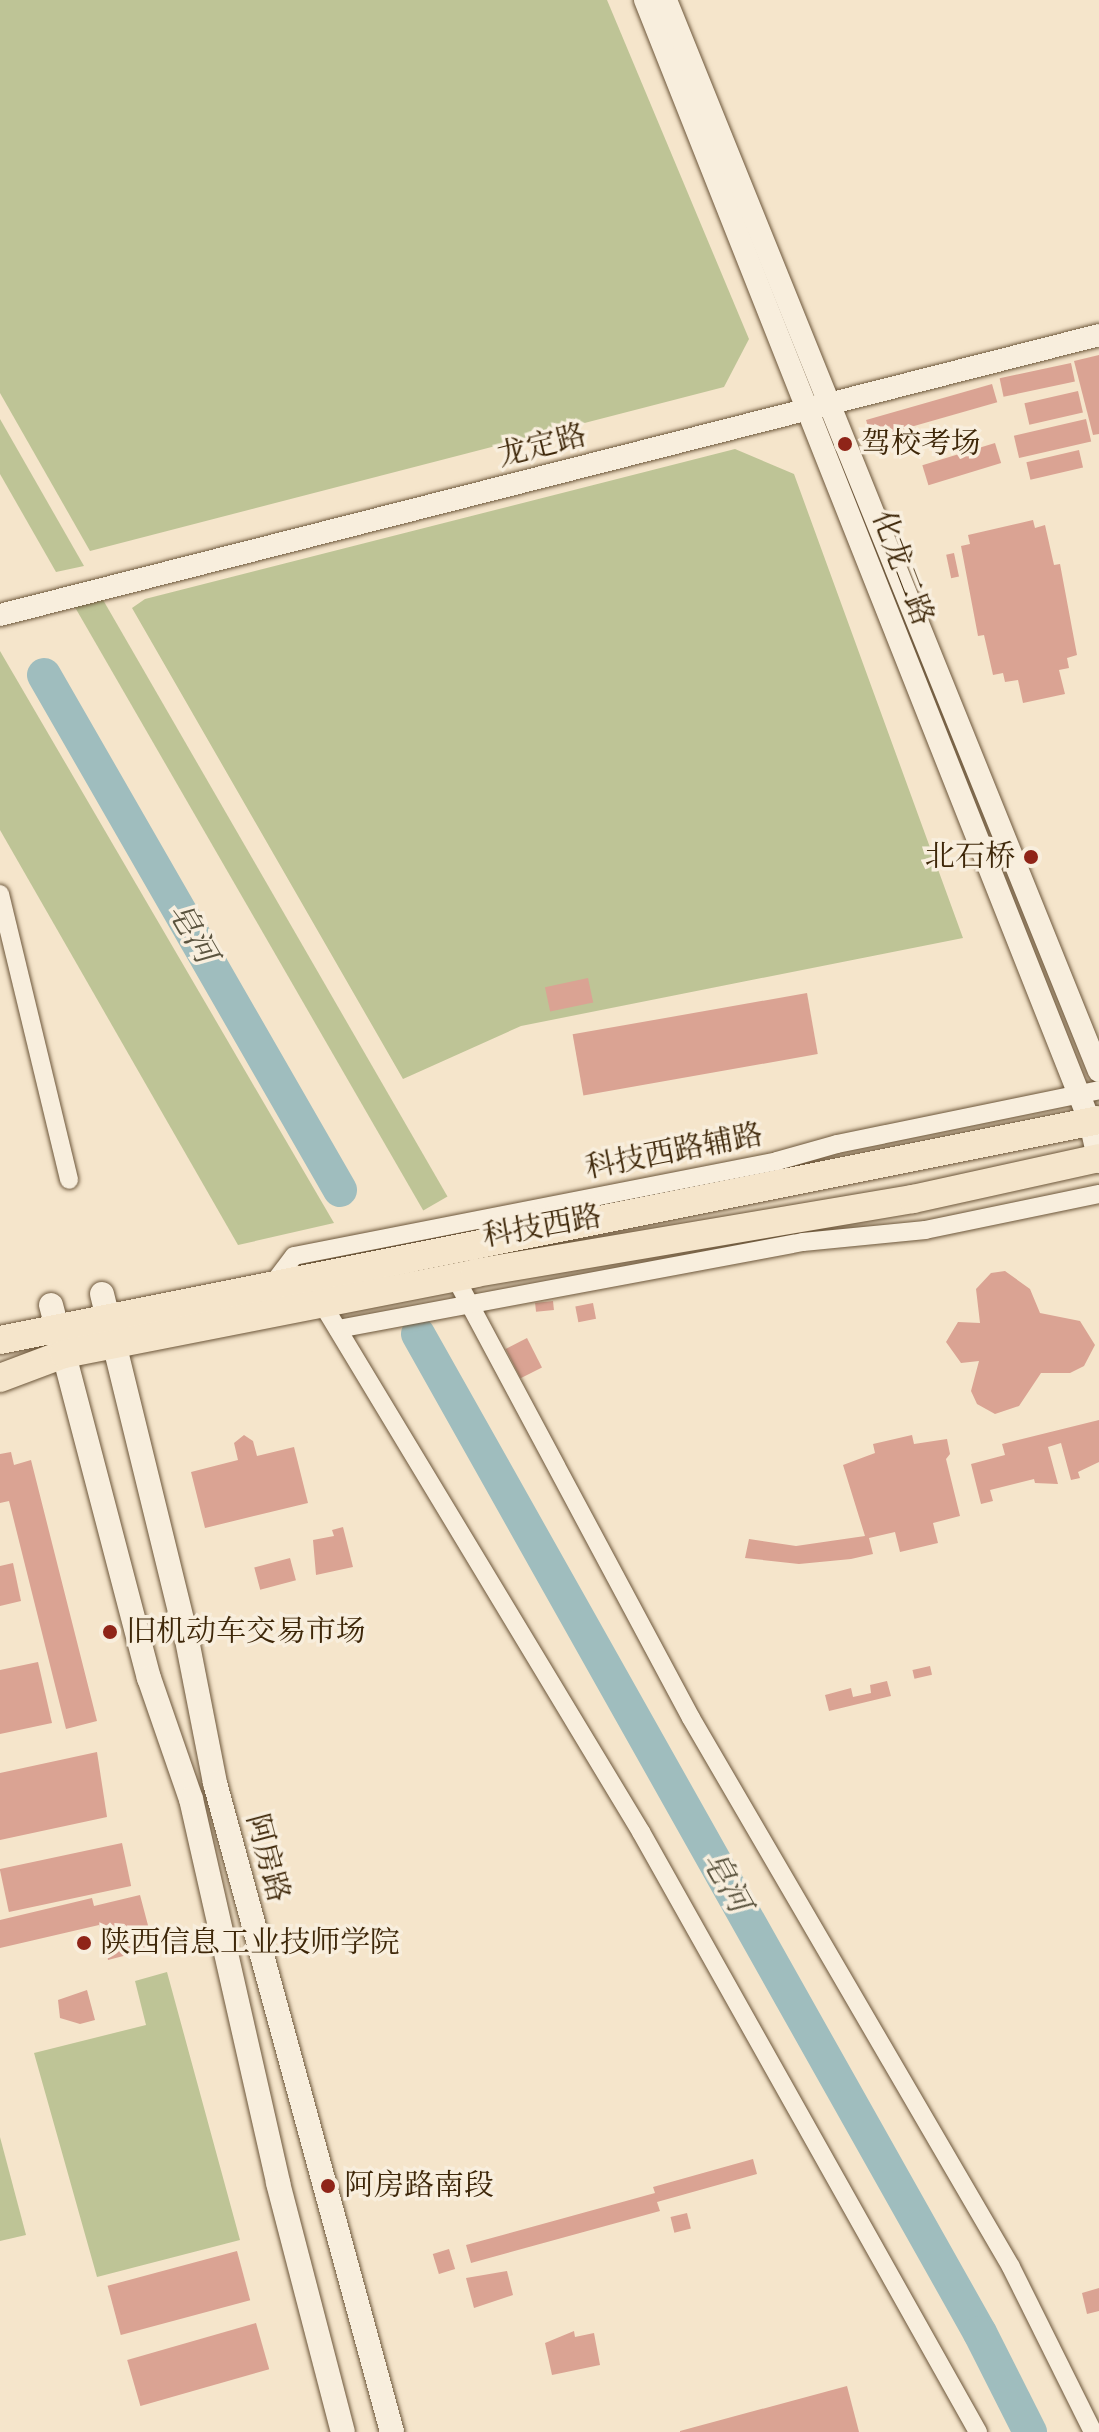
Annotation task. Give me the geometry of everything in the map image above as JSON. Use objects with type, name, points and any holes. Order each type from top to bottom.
[{"type":"main road","name":"科技西路","points":[[0,1340],[54,1316],[104,1305],[272,1285],[1094,1121]]},
{"type":"main road","name":"科技西路","points":[[0,1378],[64,1354],[455,1277],[913,1199],[1099,1160]]},
{"type":"main road","name":"阿房路","points":[[104,1305],[186,1635],[218,1798],[392,2432]]},
{"type":"main road","name":"阿房路","points":[[54,1316],[149,1678],[191,1799],[278,2183],[343,2432]]},
{"type":"street","name":"化龙二路","points":[[645,0],[1099,1071]]},
{"type":"street","name":"化龙二路","points":[[666,0],[818,406],[1089,1093],[1099,1160]]},
{"type":"street","name":"龙定路","points":[[0,615],[1099,335]]},
{"type":"street","points":[[0,894],[69,1180]]},
{"type":"street","name":"科技西路辅路","points":[[272,1285],[294,1256],[777,1161],[837,1144],[1089,1093]]},
{"type":"street","points":[[338,1329],[803,1242],[925,1230],[1099,1194]]},
{"type":"street","points":[[455,1277],[691,1718],[1011,2267],[1093,2432]]},
{"type":"street","points":[[323,1305],[641,1832],[978,2432]]},
{"type":"green space","points":[[0,0],[607,0],[749,339],[724,387],[90,551],[0,393]]},
{"type":"green space","points":[[0,419],[84,566],[56,572],[0,474]]},
{"type":"green space","points":[[735,449],[794,474],[963,938],[521,1026],[403,1079],[132,608],[145,599]]},
{"type":"green space","points":[[91,579],[448,1196],[423,1210],[67,593]]},
{"type":"green space","points":[[0,651],[334,1223],[238,1245],[0,830]]},
{"type":"green space","points":[[167,1972],[240,2240],[97,2277],[34,2053],[146,2025],[135,1981]]},
{"type":"green space","points":[[0,2137],[26,2235],[0,2241]]},
{"type":"building","points":[[1099,355],[1099,434],[1093,435],[1074,361]]},
{"type":"building","points":[[1071,363],[1075,382],[1004,397],[1000,378]]},
{"type":"building","points":[[992,384],[997,402],[871,438],[866,420]]},
{"type":"building","points":[[1078,391],[1083,412],[1029,425],[1024,403]]},
{"type":"building","points":[[1086,419],[1091,441],[1019,458],[1014,436]]},
{"type":"building","points":[[995,443],[1001,463],[928,485],[922,465]]},
{"type":"building","points":[[1079,450],[1083,468],[1030,480],[1026,462]]},
{"type":"building","points":[[1033,520],[1035,528],[1045,525],[1054,565],[1060,564],[1077,655],[1067,658],[1069,668],[1059,670],[1065,694],[1023,703],[1018,680],[1005,682],[1003,673],[993,675],[984,635],[978,636],[961,546],[970,544],[968,535]]},
{"type":"building","points":[[954,553],[959,576],[951,578],[946,555]]},
{"type":"building","points":[[588,978],[593,1002],[550,1012],[545,987]]},
{"type":"building","points":[[807,993],[818,1054],[583,1095],[573,1034]]},
{"type":"building","points":[[1005,1271],[1030,1289],[1040,1313],[1080,1321],[1095,1345],[1084,1366],[1070,1373],[1041,1373],[1019,1406],[995,1414],[977,1404],[971,1391],[979,1361],[961,1363],[946,1342],[958,1322],[980,1323],[976,1289],[991,1273]]},
{"type":"building","points":[[553,1301],[554,1310],[536,1312],[535,1303]]},
{"type":"building","points":[[593,1303],[596,1319],[578,1322],[575,1306]]},
{"type":"building","points":[[527,1338],[542,1367],[521,1378],[506,1349]]},
{"type":"building","points":[[1099,1420],[1099,1462],[1078,1472],[1080,1478],[1071,1480],[1061,1443],[1048,1447],[1058,1484],[1035,1483],[1034,1479],[990,1490],[993,1501],[981,1504],[971,1464],[1005,1455],[1002,1444]]},
{"type":"building","points":[[244,1435],[253,1441],[257,1456],[294,1447],[308,1503],[205,1528],[191,1472],[238,1460],[234,1443]]},
{"type":"building","points":[[912,1435],[914,1444],[947,1439],[950,1454],[946,1459],[960,1516],[933,1523],[938,1543],[900,1552],[895,1532],[869,1538],[873,1554],[851,1559],[799,1564],[745,1558],[749,1539],[796,1546],[865,1536],[843,1465],[875,1453],[873,1444]]},
{"type":"building","points":[[11,1452],[14,1465],[31,1460],[97,1721],[66,1729],[9,1501],[0,1503],[0,1454]]},
{"type":"building","points":[[343,1527],[353,1567],[316,1575],[313,1540],[334,1536],[332,1530]]},
{"type":"building","points":[[290,1558],[296,1580],[260,1590],[254,1568]]},
{"type":"building","points":[[13,1563],[21,1601],[0,1606],[0,1566]]},
{"type":"building","points":[[38,1662],[52,1723],[0,1734],[0,1670]]},
{"type":"building","points":[[930,1666],[932,1675],[914,1679],[912,1670]]},
{"type":"building","points":[[887,1681],[891,1696],[829,1711],[825,1695],[851,1688],[853,1697],[871,1693],[870,1685]]},
{"type":"building","points":[[97,1752],[107,1817],[0,1840],[0,1773]]},
{"type":"building","points":[[122,1843],[131,1886],[9,1912],[0,1869]]},
{"type":"building","points":[[140,1895],[154,1948],[108,1960],[99,1925],[0,1948],[0,1920],[92,1898],[94,1906]]},
{"type":"building","points":[[87,1990],[95,2020],[80,2024],[60,2018],[58,2000]]},
{"type":"building","points":[[753,2159],[757,2174],[657,2202],[660,2211],[471,2263],[466,2245],[655,2193],[653,2187]]},
{"type":"building","points":[[687,2213],[691,2229],[674,2233],[671,2217]]},
{"type":"building","points":[[449,2249],[455,2269],[439,2274],[433,2254]]},
{"type":"building","points":[[237,2251],[250,2300],[121,2335],[108,2286]]},
{"type":"building","points":[[507,2271],[513,2295],[474,2308],[466,2278]]},
{"type":"building","points":[[1099,2288],[1099,2311],[1087,2314],[1082,2293]]},
{"type":"building","points":[[256,2323],[269,2369],[140,2406],[127,2360]]},
{"type":"building","points":[[574,2331],[575,2337],[594,2333],[600,2365],[552,2375],[545,2343]]},
{"type":"building","points":[[847,2386],[859,2432],[680,2432],[680,2431]]},
{"type":"waterway","name":"皂河","points":[[44,675],[340,1190]]},
{"type":"waterway","name":"皂河","points":[[418,1334],[980,2333],[1030,2432]]},
{"type":"place","name":"驾校考场","points":[[845,444]]},
{"type":"place","name":"北石桥","points":[[1031,857]]},
{"type":"place","name":"旧机动车交易市场","points":[[110,1632]]},
{"type":"place","name":"陕西信息工业技师学院","points":[[84,1943]]},
{"type":"place","name":"阿房路南段","points":[[328,2186]]}]
